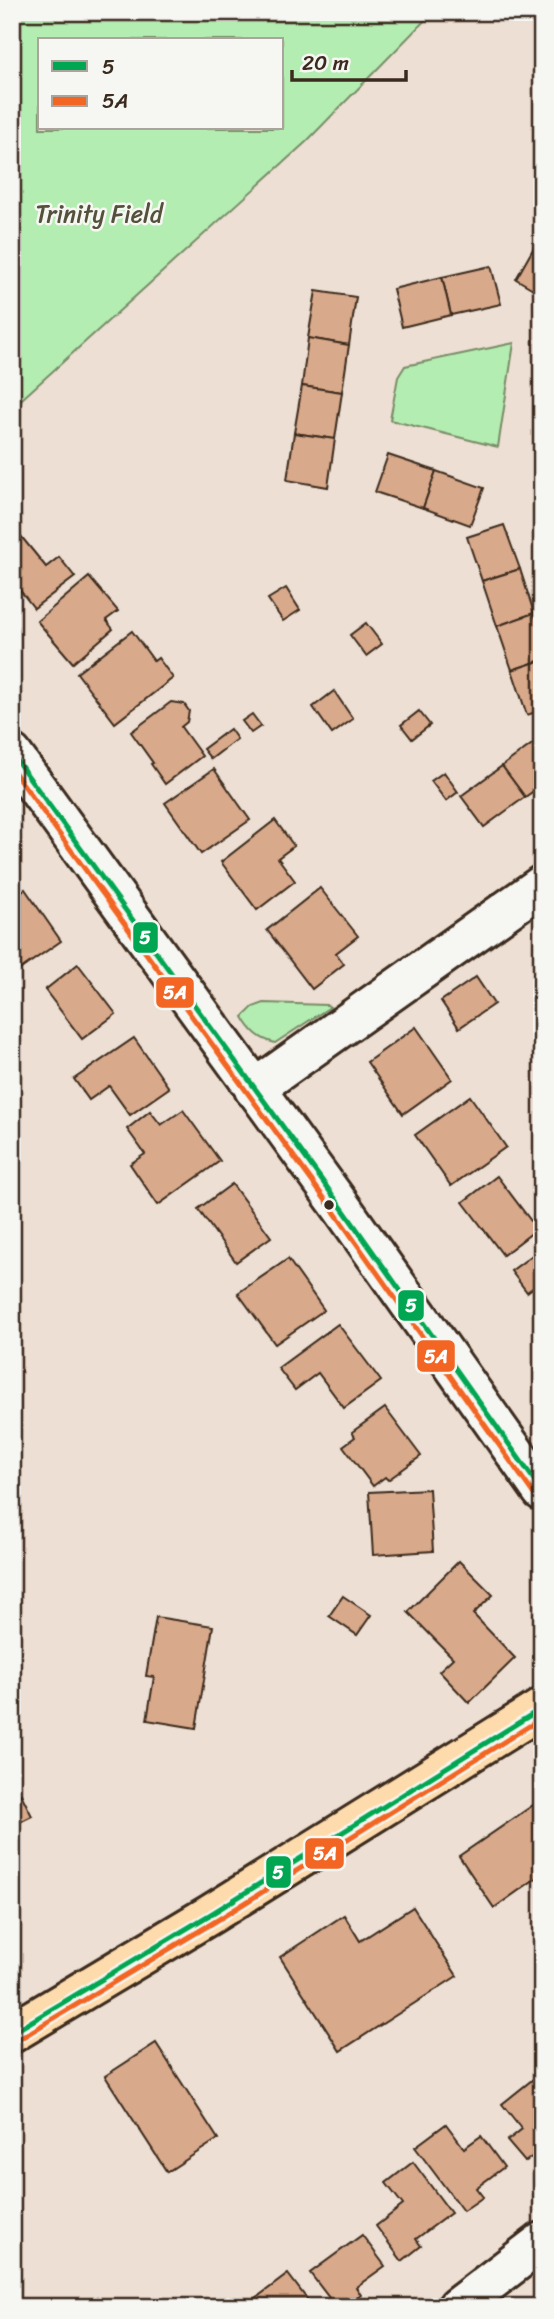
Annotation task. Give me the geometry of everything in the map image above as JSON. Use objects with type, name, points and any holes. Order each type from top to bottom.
[{"type":"main road","points":[[12,2034],[542,1708]]},
{"type":"street","points":[[12,754],[342,1208],[542,1492]]},
{"type":"street","points":[[254,1089],[542,885]]},
{"type":"street","points":[[457,2307],[542,2242]]},
{"type":"green space","name":"Trinity Field","points":[[12,12],[433,12],[306,142],[12,408]]},
{"type":"green space","points":[[514,343],[498,447],[390,420],[398,377],[405,366]]},
{"type":"green space","points":[[264,1003],[330,1007],[275,1043],[256,1034],[243,1017],[253,1007]]},
{"type":"building","points":[[542,235],[542,294],[516,279]]},
{"type":"building","points":[[491,266],[501,304],[451,315],[442,277]]},
{"type":"building","points":[[442,277],[451,315],[402,327],[393,289]]},
{"type":"building","points":[[316,291],[356,297],[349,345],[308,338]]},
{"type":"building","points":[[308,338],[349,345],[342,392],[302,386]]},
{"type":"building","points":[[302,386],[342,392],[335,439],[294,433]]},
{"type":"building","points":[[294,433],[335,439],[328,487],[287,480]]},
{"type":"building","points":[[388,455],[436,471],[423,508],[375,492]]},
{"type":"building","points":[[436,471],[484,488],[470,525],[423,508]]},
{"type":"building","points":[[504,525],[520,569],[482,581],[467,537]]},
{"type":"building","points":[[20,535],[46,567],[59,557],[75,577],[34,608],[12,580],[12,541]]},
{"type":"building","points":[[520,569],[534,613],[497,626],[482,581]]},
{"type":"building","points":[[89,577],[118,611],[106,620],[113,629],[73,663],[37,621]]},
{"type":"building","points":[[286,588],[300,610],[283,621],[268,599]]},
{"type":"building","points":[[534,613],[542,636],[542,660],[512,670],[497,626]]},
{"type":"building","points":[[366,623],[382,644],[366,656],[350,635]]},
{"type":"building","points":[[132,631],[154,661],[158,658],[173,678],[115,723],[77,673]]},
{"type":"building","points":[[542,660],[542,710],[527,715],[512,670]]},
{"type":"building","points":[[334,691],[353,719],[332,734],[313,707]]},
{"type":"building","points":[[171,702],[184,704],[189,711],[187,722],[181,727],[202,756],[165,784],[131,732]]},
{"type":"building","points":[[419,711],[430,725],[412,739],[401,725]]},
{"type":"building","points":[[252,714],[261,726],[251,733],[242,721]]},
{"type":"building","points":[[230,729],[237,739],[211,759],[203,749]]},
{"type":"building","points":[[542,737],[542,785],[525,797],[502,766]]},
{"type":"building","points":[[502,766],[525,797],[484,827],[461,796]]},
{"type":"building","points":[[214,769],[250,820],[201,854],[165,803]]},
{"type":"building","points":[[444,772],[458,792],[446,801],[431,781]]},
{"type":"building","points":[[275,820],[294,846],[278,858],[295,881],[257,910],[221,862]]},
{"type":"building","points":[[320,888],[358,936],[336,953],[344,964],[312,989],[267,930]]},
{"type":"building","points":[[25,889],[61,941],[12,975],[12,898]]},
{"type":"building","points":[[78,964],[116,1014],[82,1039],[45,990]]},
{"type":"building","points":[[476,977],[494,1004],[459,1028],[441,1001]]},
{"type":"building","points":[[416,1027],[452,1079],[403,1114],[367,1062]]},
{"type":"building","points":[[134,1038],[169,1088],[130,1115],[109,1086],[89,1100],[74,1079]]},
{"type":"building","points":[[470,1096],[506,1147],[451,1186],[415,1135]]},
{"type":"building","points":[[183,1110],[220,1161],[158,1205],[130,1164],[145,1154],[127,1129],[150,1111],[161,1125]]},
{"type":"building","points":[[497,1176],[537,1229],[503,1255],[463,1202]]},
{"type":"building","points":[[232,1184],[271,1237],[236,1262],[198,1209]]},
{"type":"building","points":[[542,1248],[542,1281],[527,1292],[511,1271]]},
{"type":"building","points":[[288,1259],[324,1310],[275,1344],[238,1293]]},
{"type":"building","points":[[338,1324],[381,1381],[344,1408],[318,1373],[295,1390],[278,1368]]},
{"type":"building","points":[[385,1408],[421,1456],[388,1480],[385,1477],[373,1486],[343,1446],[355,1437],[352,1432]]},
{"type":"building","points":[[429,1489],[433,1551],[373,1555],[369,1492]]},
{"type":"building","points":[[459,1561],[493,1595],[473,1614],[515,1658],[469,1703],[439,1671],[453,1658],[408,1612]]},
{"type":"building","points":[[343,1596],[371,1615],[357,1635],[329,1616]]},
{"type":"building","points":[[156,1617],[213,1626],[196,1728],[147,1720],[154,1677],[146,1676]]},
{"type":"building","points":[[21,1794],[32,1816],[12,1826],[12,1799]]},
{"type":"building","points":[[542,1799],[542,1874],[494,1908],[459,1856]]},
{"type":"building","points":[[413,1907],[457,1976],[340,2051],[280,1957],[344,1915],[360,1941]]},
{"type":"building","points":[[156,2043],[218,2139],[167,2172],[105,2076]]},
{"type":"building","points":[[537,2076],[542,2082],[542,2149],[525,2162],[507,2141],[522,2129],[502,2104]]},
{"type":"building","points":[[446,2124],[464,2148],[481,2136],[504,2167],[476,2188],[483,2197],[463,2211],[415,2147]]},
{"type":"building","points":[[413,2162],[451,2213],[416,2239],[421,2246],[402,2261],[376,2226],[403,2205],[386,2183]]},
{"type":"building","points":[[362,2235],[385,2266],[356,2287],[361,2295],[345,2307],[336,2307],[310,2273]]},
{"type":"building","points":[[288,2274],[313,2307],[263,2307],[256,2298]]},
{"type":"transit line","name":"5","points":[[12,754],[342,1208],[542,1491]]},
{"type":"transit line","name":"5A","points":[[12,769],[335,1213],[535,1496]]},
{"type":"transit line","name":"5","points":[[12,2033],[211,1914],[542,1708]]},
{"type":"transit line","name":"5A","points":[[16,2041],[216,1921],[542,1718]]}]
